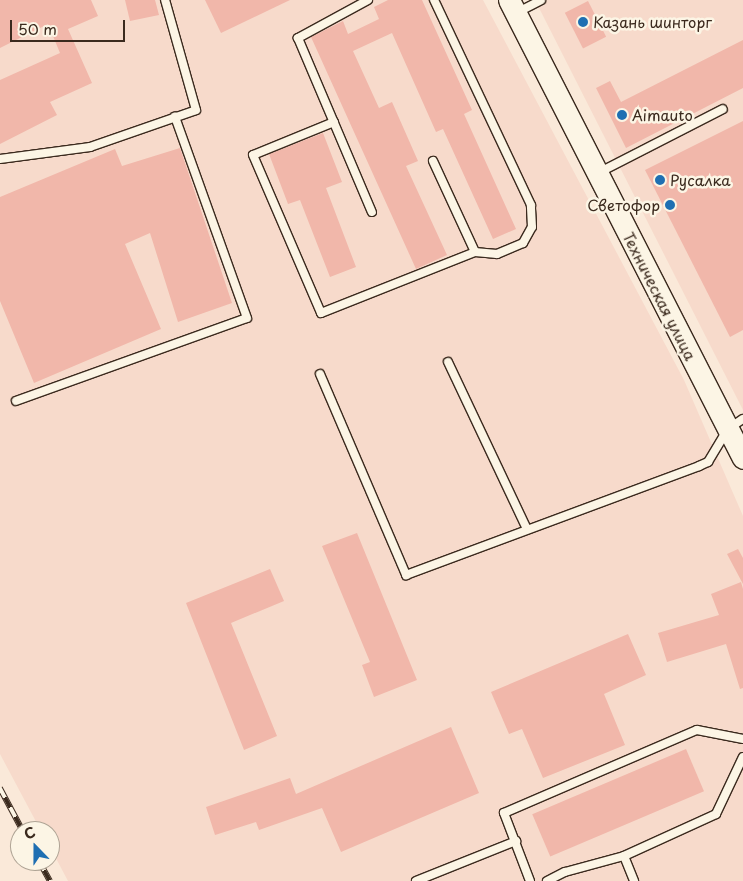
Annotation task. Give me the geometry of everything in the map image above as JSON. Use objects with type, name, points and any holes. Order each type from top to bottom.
[{"type":"main road","name":"Техническая улица","points":[[512,7],[598,173],[735,424],[743,458]]},
{"type":"lane","points":[[0,159],[90,147],[196,110],[165,0]]},
{"type":"lane","points":[[368,0],[298,38],[372,212]]},
{"type":"lane","points":[[334,122],[253,155],[321,313],[475,252],[497,254],[523,243],[532,228],[531,205],[434,0]]},
{"type":"lane","points":[[512,7],[541,0]]},
{"type":"lane","points":[[598,173],[724,110]]},
{"type":"lane","points":[[16,401],[247,318],[175,117]]},
{"type":"lane","points":[[433,161],[475,252]]},
{"type":"lane","points":[[448,362],[527,529]]},
{"type":"lane","points":[[320,374],[406,576],[708,462],[735,424]]},
{"type":"lane","points":[[530,881],[504,813],[697,730],[743,739]]},
{"type":"lane","points":[[547,881],[565,872],[624,856],[716,814],[743,757]]},
{"type":"lane","points":[[416,881],[516,841]]},
{"type":"lane","points":[[624,856],[634,881]]},
{"type":"shaded area","points":[[0,0],[483,0],[684,380],[743,516],[743,881],[68,881],[60,866],[60,821],[36,821],[0,754]]},
{"type":"shaded area","points":[[535,0],[743,0],[743,410]]},
{"type":"building","points":[[0,0],[91,0],[98,16],[68,29],[92,83],[50,102],[57,115],[0,144],[0,80],[60,53],[48,24],[0,48]]},
{"type":"building","points":[[125,0],[155,0],[159,15],[130,21]]},
{"type":"building","points":[[205,0],[290,0],[221,33]]},
{"type":"building","points":[[388,0],[422,0],[472,110],[464,114],[516,229],[493,239],[443,129],[436,132],[392,33],[353,51],[379,108],[392,102],[418,161],[406,166],[447,255],[416,269],[311,37],[343,21],[348,34],[379,19],[374,7]]},
{"type":"building","points":[[588,1],[606,37],[583,48],[565,13]]},
{"type":"building","points":[[743,40],[743,88],[626,148],[596,88],[610,81],[621,102]]},
{"type":"building","points":[[743,121],[743,330],[730,337],[645,170]]},
{"type":"building","points":[[323,133],[342,182],[326,188],[356,267],[330,277],[300,200],[288,204],[269,154]]},
{"type":"building","points":[[180,148],[232,303],[178,322],[150,233],[125,244],[161,329],[34,383],[0,301],[0,197],[115,149],[122,166]]},
{"type":"building","points":[[357,533],[417,680],[374,697],[362,665],[370,662],[322,546]]},
{"type":"building","points":[[738,549],[743,558],[743,584],[727,554]]},
{"type":"building","points":[[270,569],[284,601],[231,623],[277,736],[244,750],[186,603]]},
{"type":"building","points":[[741,582],[743,589],[743,688],[740,689],[726,644],[667,662],[658,633],[719,615],[711,594]]},
{"type":"building","points":[[628,634],[646,675],[604,694],[625,745],[543,778],[522,729],[509,734],[491,692]]},
{"type":"building","points":[[451,727],[479,793],[341,852],[322,808],[259,830],[256,822],[215,835],[206,807],[290,778],[296,794]]},
{"type":"building","points":[[686,749],[704,791],[550,857],[532,814]]},
{"type":"railway","points":[[0,788],[18,821]]},
{"type":"railway","points":[[44,871],[50,881]]},
{"type":"place","name":"Казань шинторг","points":[[583,22]]},
{"type":"place","name":"Aimauto","points":[[622,115]]},
{"type":"place","name":"Русалка","points":[[660,180]]},
{"type":"place","name":"Светофор","points":[[670,205]]}]
